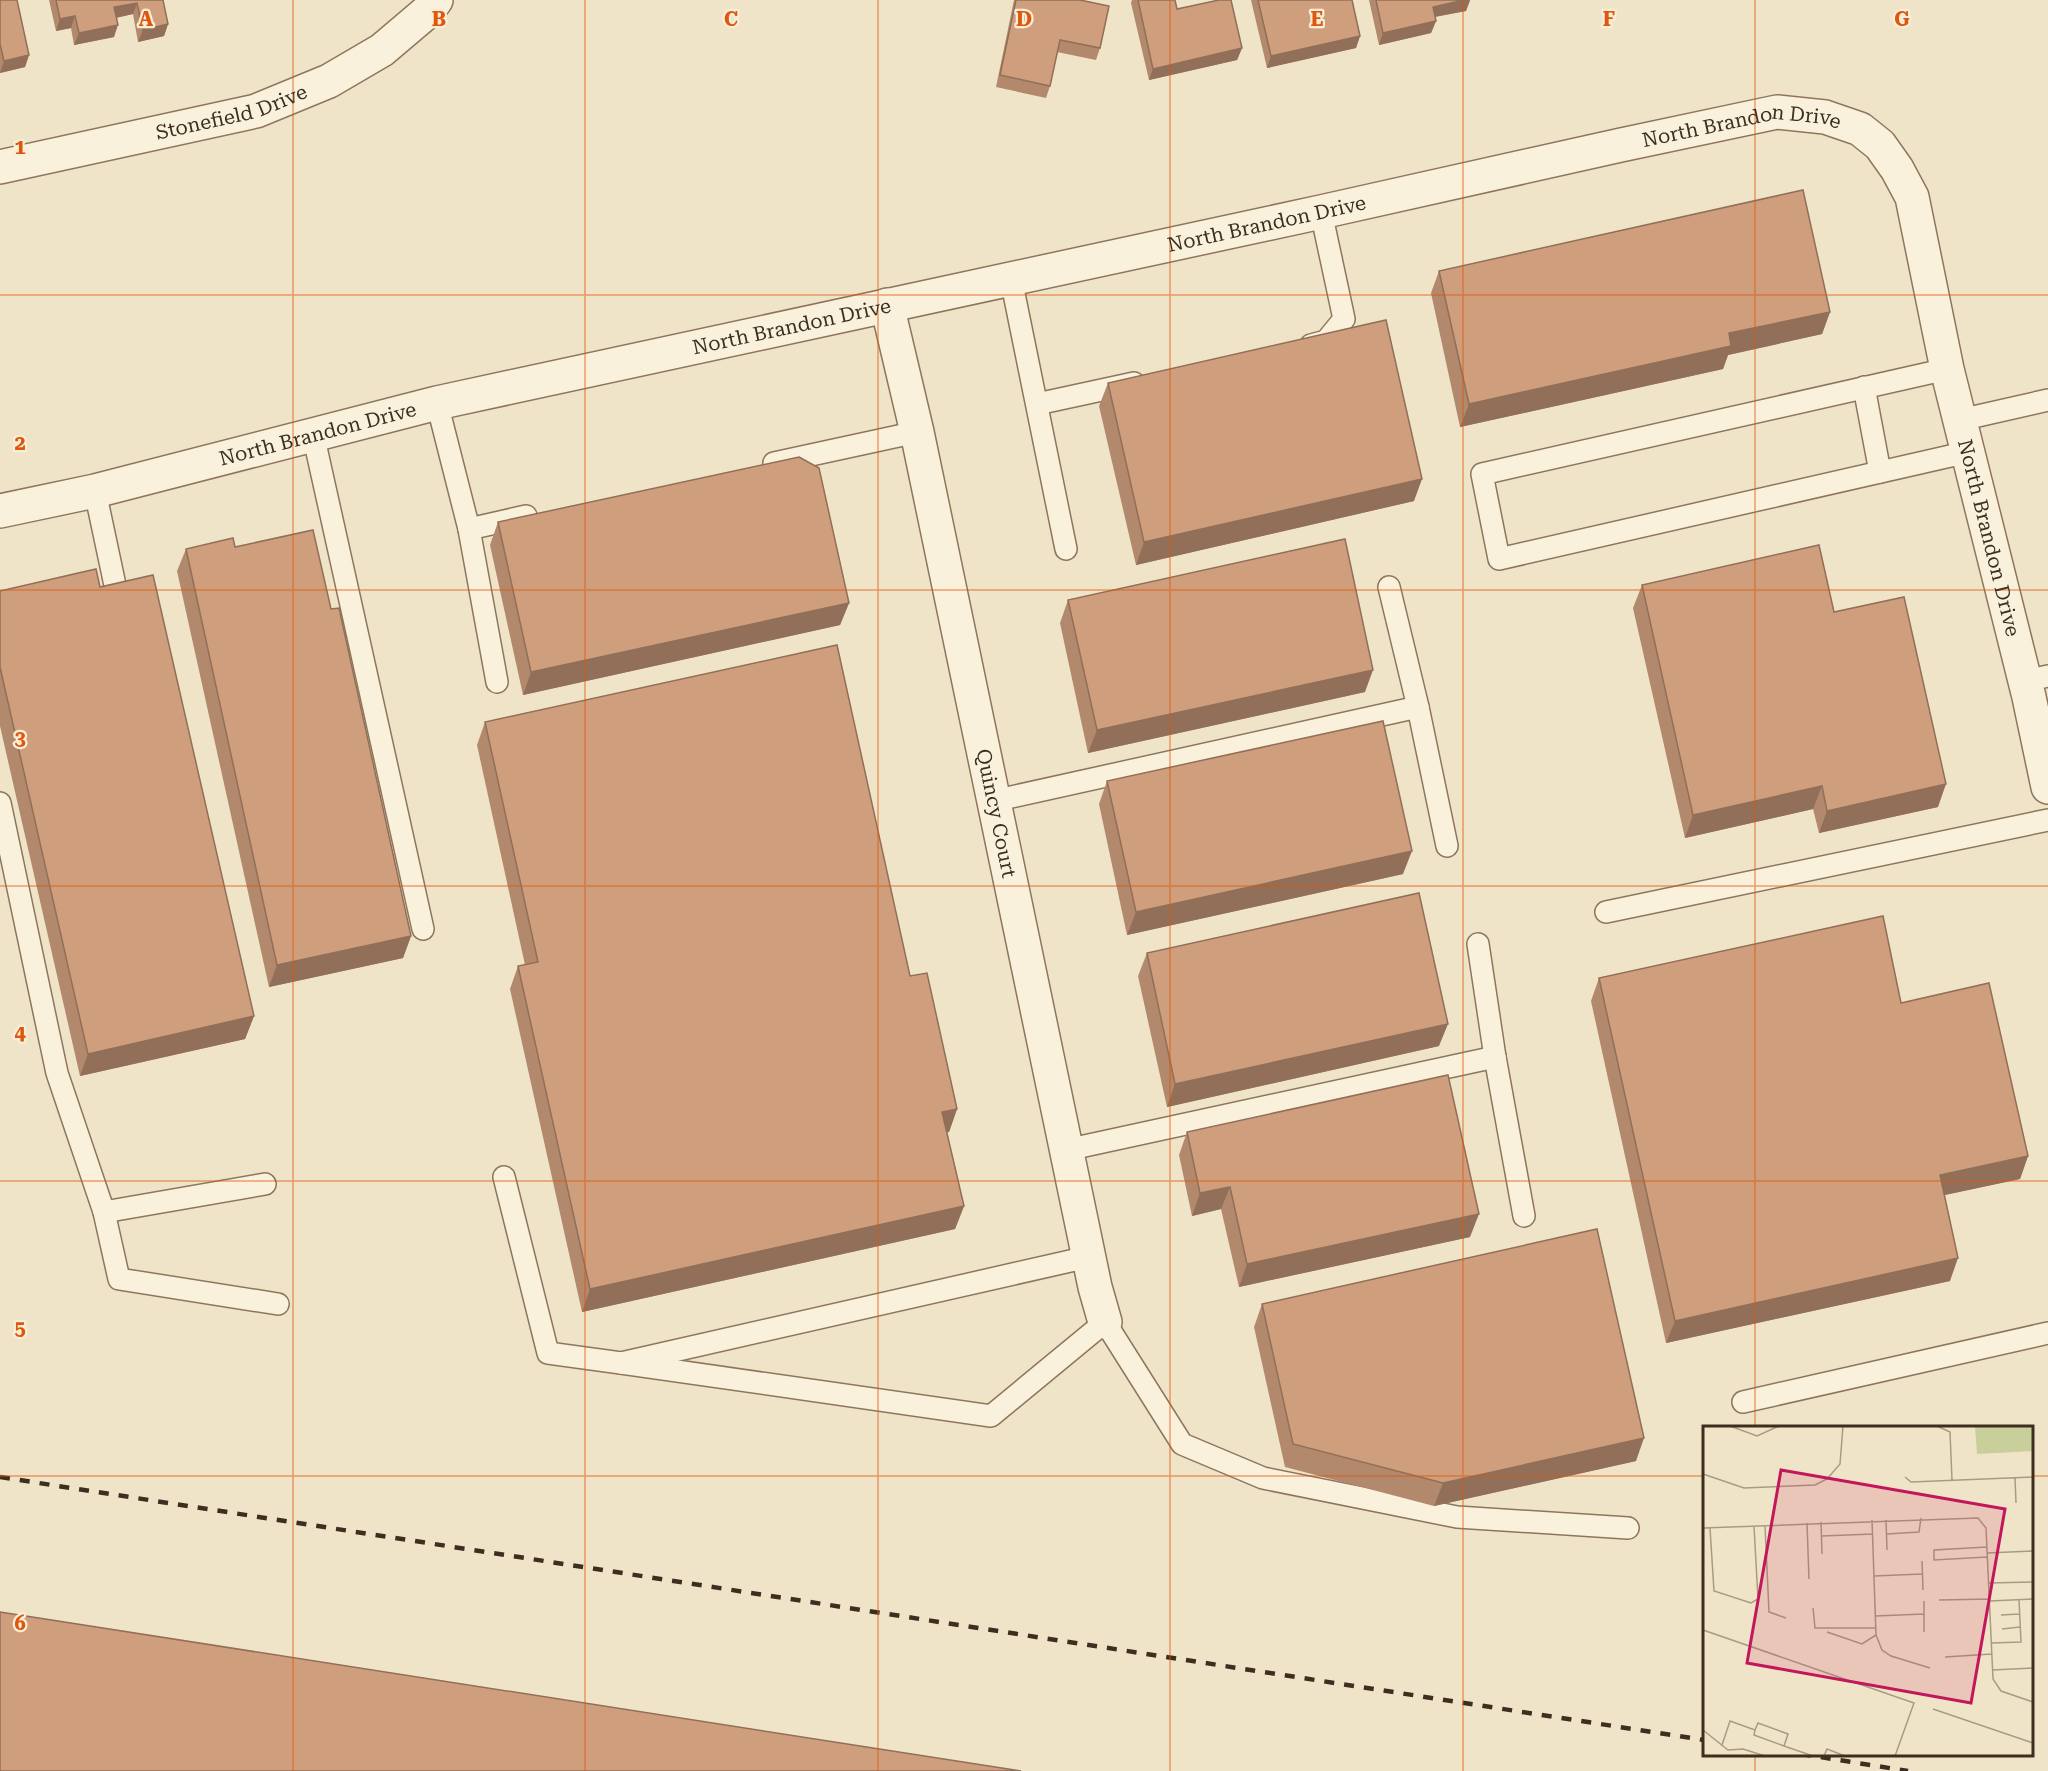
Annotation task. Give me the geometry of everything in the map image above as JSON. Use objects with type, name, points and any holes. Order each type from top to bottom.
[{"type":"street","name":"Stonefield Drive","points":[[0,167],[256,111],[329,81],[382,50],[428,11],[436,0]]},
{"type":"street","name":"North Brandon Drive","points":[[0,511],[95,491],[437,403],[1621,145],[1778,112],[1825,117],[1860,129],[1880,145],[1897,169],[1912,197],[1947,369],[1968,452],[2036,679],[2048,787]]},
{"type":"street","name":"Quincy Court","points":[[887,306],[917,432],[1088,1257],[1105,1322]]},
{"type":"lane","points":[[1291,349],[1326,342],[1344,319],[1321,212]]},
{"type":"lane","points":[[1011,279],[1066,549]]},
{"type":"lane","points":[[1947,369],[1482,474],[1498,559],[1968,452]]},
{"type":"lane","points":[[1037,404],[1153,379]]},
{"type":"lane","points":[[1864,387],[1880,472]]},
{"type":"lane","points":[[1960,420],[2048,400]]},
{"type":"lane","points":[[437,403],[469,529],[496,682]]},
{"type":"lane","points":[[756,466],[917,432]]},
{"type":"lane","points":[[313,434],[423,929]]},
{"type":"lane","points":[[95,491],[118,604]]},
{"type":"lane","points":[[469,529],[549,511]]},
{"type":"lane","points":[[1389,587],[1418,707],[1447,846]]},
{"type":"lane","points":[[993,801],[1418,707]]},
{"type":"lane","points":[[0,802],[57,1073],[104,1212],[118,1279],[278,1304]]},
{"type":"lane","points":[[1606,912],[2048,820]]},
{"type":"lane","points":[[1478,944],[1495,1057],[1524,1216]]},
{"type":"lane","points":[[1066,1150],[1495,1057]]},
{"type":"lane","points":[[504,1177],[548,1353],[991,1416],[1105,1322],[1182,1444],[1263,1478],[1457,1517],[1628,1528]]},
{"type":"lane","points":[[104,1212],[265,1184]]},
{"type":"lane","points":[[621,1363],[1088,1257]]},
{"type":"lane","points":[[1743,1402],[2048,1333]]},
{"type":"building","points":[[0,0],[17,0],[29,55],[4,61],[0,44]]},
{"type":"building","points":[[56,0],[163,0],[168,24],[143,30],[137,3],[114,7],[118,25],[79,33],[75,16],[60,19]]},
{"type":"building","points":[[1016,0],[1080,0],[1109,6],[1100,48],[1060,40],[1050,86],[1000,75]]},
{"type":"building","points":[[1138,0],[1175,0],[1177,9],[1219,0],[1231,0],[1242,48],[1153,69]]},
{"type":"building","points":[[1258,0],[1352,0],[1360,36],[1271,56]]},
{"type":"building","points":[[1376,0],[1464,0],[1433,7],[1436,21],[1383,33]]},
{"type":"building","points":[[1803,190],[1830,312],[1729,333],[1731,346],[1469,404],[1439,271]]},
{"type":"building","points":[[1386,320],[1422,479],[1144,542],[1108,383]]},
{"type":"building","points":[[799,457],[819,468],[849,603],[531,672],[498,522]]},
{"type":"building","points":[[313,530],[331,609],[339,608],[411,936],[277,965],[186,549],[233,538],[235,547]]},
{"type":"building","points":[[1345,539],[1373,670],[1097,730],[1068,600]]},
{"type":"building","points":[[1819,545],[1834,612],[1904,597],[1946,784],[1827,811],[1822,786],[1693,815],[1642,585]]},
{"type":"building","points":[[96,569],[100,587],[153,575],[254,1016],[88,1054],[0,667],[0,591]]},
{"type":"building","points":[[837,645],[910,976],[927,973],[957,1109],[942,1112],[964,1206],[590,1289],[518,966],[538,962],[485,722]]},
{"type":"building","points":[[1383,721],[1412,851],[1136,912],[1107,781]]},
{"type":"building","points":[[1419,893],[1448,1024],[1175,1084],[1147,953]]},
{"type":"building","points":[[1883,916],[1901,1003],[1989,983],[2028,1156],[1940,1175],[1958,1258],[1675,1321],[1599,978]]},
{"type":"building","points":[[1448,1075],[1479,1214],[1247,1264],[1230,1187],[1200,1193],[1187,1132]]},
{"type":"building","points":[[1597,1229],[1644,1438],[1443,1483],[1293,1444],[1262,1304]]},
{"type":"building","points":[[0,1612],[1021,1771],[0,1771]]},
{"type":"railway","points":[[0,1477],[1703,1740]]},
{"type":"railway","points":[[1814,1756],[1908,1771]]}]
